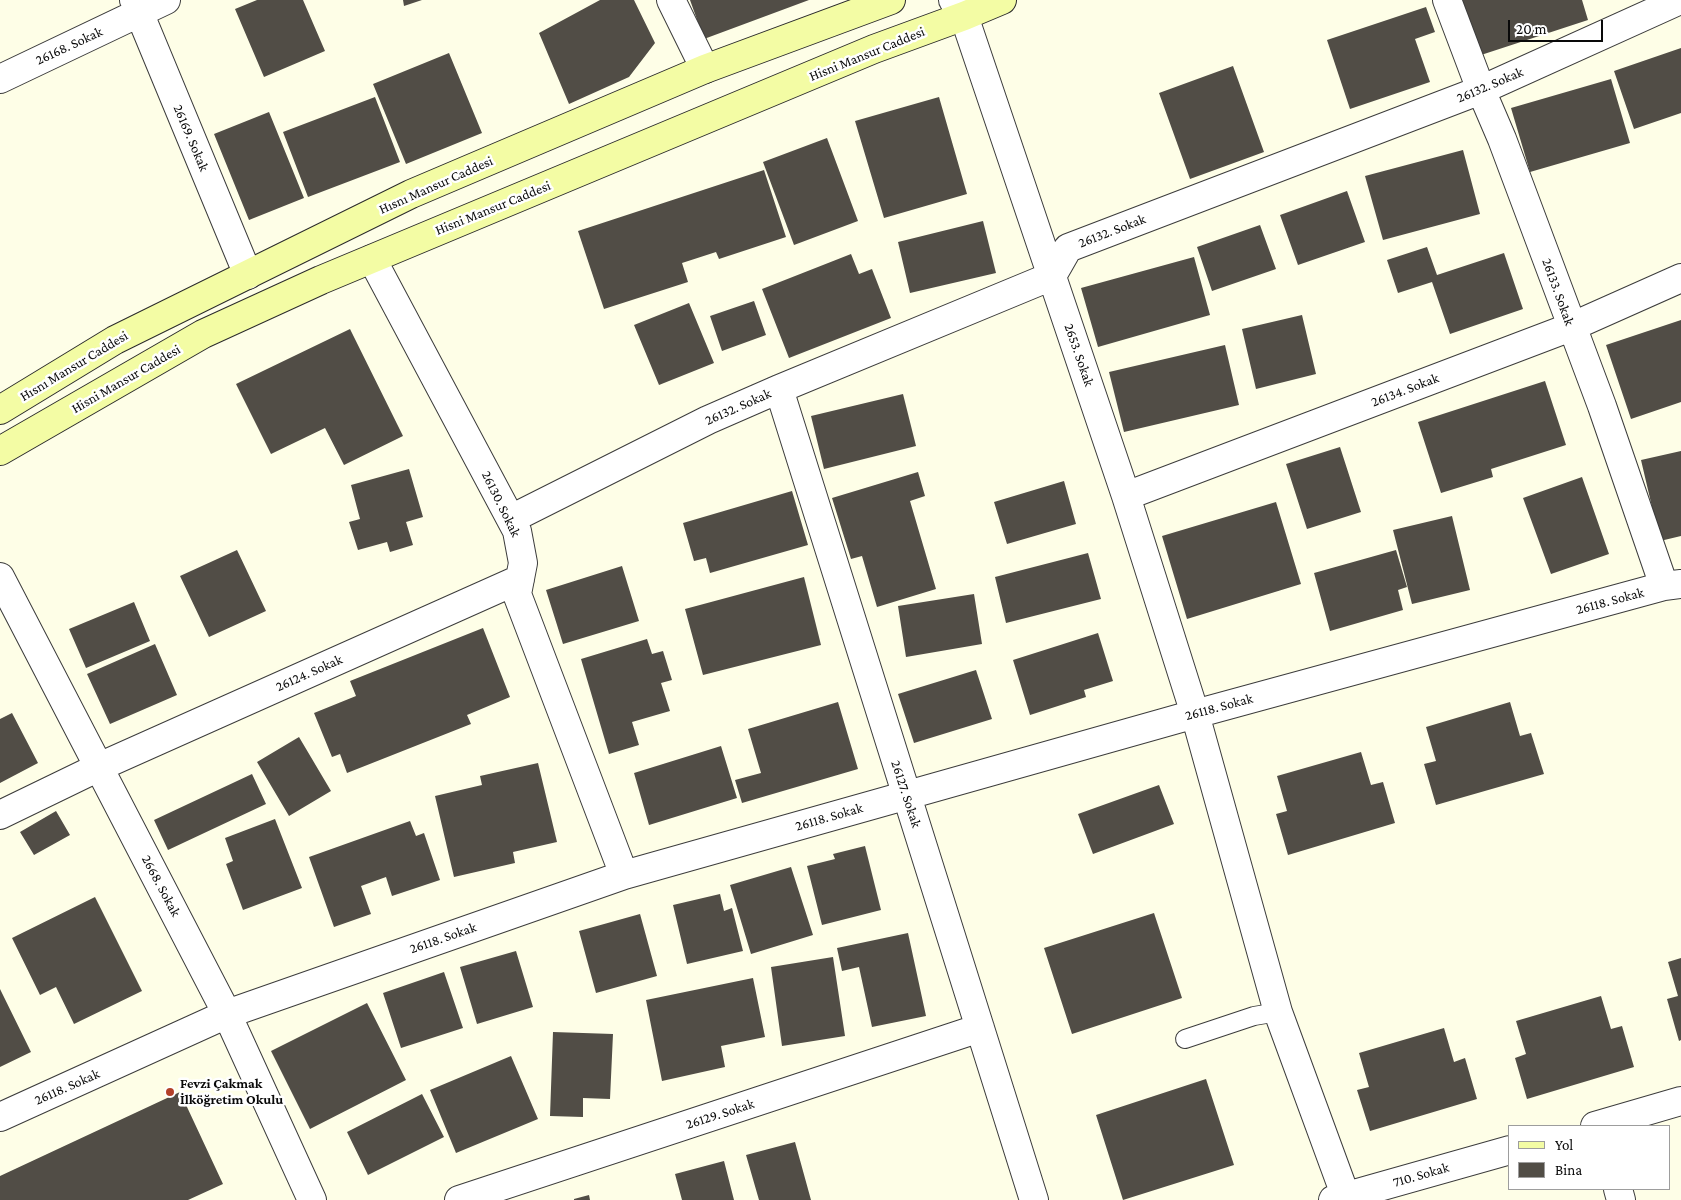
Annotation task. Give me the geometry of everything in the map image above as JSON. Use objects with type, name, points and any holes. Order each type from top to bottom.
[{"type":"main road","name":"Hısnı Mansur Caddesi","points":[[0,410],[115,340],[410,194],[706,69],[890,0]]},
{"type":"main road","name":"Hisni Mansur Caddesi","points":[[0,451],[203,334],[372,259],[874,49],[959,8],[1002,0]]},
{"type":"street","name":"26168. Sokak","points":[[0,79],[136,6],[166,0]]},
{"type":"street","points":[[672,0],[706,69]]},
{"type":"street","name":"26133. Sokak","points":[[1447,0],[1502,139],[1571,327],[1673,585]]},
{"type":"street","name":"26132. Sokak","points":[[511,519],[708,420],[778,389],[1052,276],[1068,248],[1481,90],[1680,0]]},
{"type":"street","name":"26169. Sokak","points":[[136,6],[248,275]]},
{"type":"street","name":"2653. Sokak","points":[[959,8],[1126,496],[1195,714],[1278,1012],[1342,1199]]},
{"type":"street","name":"26130. Sokak","points":[[372,259],[518,531],[523,563],[517,594],[624,875]]},
{"type":"street","name":"26134. Sokak","points":[[1126,496],[1571,327],[1681,278]]},
{"type":"street","name":"26127. Sokak","points":[[778,389],[1034,1200]]},
{"type":"street","name":"2668. Sokak","points":[[0,577],[227,1014],[312,1200]]},
{"type":"street","name":"26124. Sokak","points":[[0,815],[99,768],[520,578]]},
{"type":"street","name":"26118. Sokak","points":[[0,1117],[227,1014],[624,875],[1195,714],[1673,585]]},
{"type":"street","name":"26129. Sokak","points":[[459,1200],[980,1028]]},
{"type":"street","points":[[1600,1125],[1681,1101]]},
{"type":"street","name":"710. Sokak","points":[[1342,1199],[1508,1151]]},
{"type":"lane","points":[[1184,1040],[1254,1016],[1278,1012]]},
{"type":"building","points":[[257,0],[303,0],[325,51],[264,77],[235,9]]},
{"type":"building","points":[[403,0],[422,0],[404,6]]},
{"type":"building","points":[[600,0],[634,0],[655,43],[629,77],[569,104],[539,33]]},
{"type":"building","points":[[690,0],[809,0],[704,39]]},
{"type":"building","points":[[1462,0],[1582,0],[1588,20],[1481,55]]},
{"type":"building","points":[[1426,7],[1435,32],[1415,39],[1430,82],[1350,109],[1327,40]]},
{"type":"building","points":[[1681,48],[1681,113],[1634,129],[1614,71]]},
{"type":"building","points":[[449,53],[482,133],[406,164],[373,84]]},
{"type":"building","points":[[1233,66],[1264,152],[1190,179],[1159,93]]},
{"type":"building","points":[[1611,79],[1630,143],[1530,172],[1511,108]]},
{"type":"building","points":[[375,97],[400,162],[308,197],[283,132]]},
{"type":"building","points":[[939,97],[967,194],[884,218],[855,121]]},
{"type":"building","points":[[269,112],[304,198],[249,220],[214,134]]},
{"type":"building","points":[[827,138],[858,221],[794,245],[763,162]]},
{"type":"building","points":[[1463,150],[1480,214],[1383,240],[1365,176]]},
{"type":"building","points":[[764,170],[786,237],[719,259],[716,252],[682,263],[688,282],[604,309],[578,231]]},
{"type":"building","points":[[1347,191],[1365,242],[1298,265],[1280,215]]},
{"type":"building","points":[[983,221],[996,273],[910,293],[898,242]]},
{"type":"building","points":[[1260,225],[1276,269],[1212,291],[1197,247]]},
{"type":"building","points":[[1427,247],[1437,275],[1504,253],[1523,309],[1450,334],[1432,282],[1398,293],[1387,260]]},
{"type":"building","points":[[851,254],[859,274],[872,269],[891,318],[789,358],[762,289]]},
{"type":"building","points":[[1194,257],[1210,315],[1098,347],[1081,288]]},
{"type":"building","points":[[754,301],[766,335],[722,351],[710,316]]},
{"type":"building","points":[[689,303],[714,363],[659,385],[634,325]]},
{"type":"building","points":[[1302,315],[1316,374],[1256,389],[1242,329]]},
{"type":"building","points":[[1681,320],[1681,402],[1631,419],[1606,345]]},
{"type":"building","points":[[350,329],[403,436],[344,465],[325,428],[271,454],[236,384]]},
{"type":"building","points":[[1225,345],[1239,405],[1124,432],[1109,372]]},
{"type":"building","points":[[1545,381],[1566,445],[1491,469],[1493,477],[1441,493],[1418,422]]},
{"type":"building","points":[[903,394],[916,446],[824,469],[811,416]]},
{"type":"building","points":[[1340,447],[1361,512],[1307,529],[1286,464]]},
{"type":"building","points":[[1681,451],[1681,536],[1660,541],[1641,460]]},
{"type":"building","points":[[409,469],[423,517],[406,522],[413,545],[390,552],[387,542],[358,550],[349,522],[360,519],[351,485]]},
{"type":"building","points":[[918,472],[925,496],[910,501],[936,589],[877,607],[862,556],[851,559],[832,498]]},
{"type":"building","points":[[1582,477],[1609,554],[1551,574],[1523,498]]},
{"type":"building","points":[[1064,481],[1076,524],[1007,544],[994,502]]},
{"type":"building","points":[[792,491],[808,545],[710,573],[706,558],[694,561],[683,523]]},
{"type":"building","points":[[1276,502],[1301,584],[1187,619],[1162,536]]},
{"type":"building","points":[[1452,516],[1470,590],[1412,604],[1393,530]]},
{"type":"building","points":[[237,550],[266,611],[209,637],[180,576]]},
{"type":"building","points":[[1396,550],[1407,587],[1398,590],[1403,610],[1330,631],[1314,573]]},
{"type":"building","points":[[1088,553],[1101,599],[1006,623],[995,577]]},
{"type":"building","points":[[622,566],[639,621],[563,644],[546,590]]},
{"type":"building","points":[[804,577],[821,645],[703,675],[685,609]]},
{"type":"building","points":[[974,594],[982,644],[906,657],[898,606]]},
{"type":"building","points":[[134,602],[150,641],[86,668],[69,629]]},
{"type":"building","points":[[483,628],[510,697],[467,715],[471,724],[347,773],[340,754],[332,757],[314,713],[356,696],[350,681]]},
{"type":"building","points":[[1098,633],[1113,681],[1084,690],[1086,697],[1030,715],[1013,660]]},
{"type":"building","points":[[647,639],[652,654],[663,651],[672,680],[661,683],[670,711],[632,722],[639,745],[609,754],[581,659]]},
{"type":"building","points":[[155,644],[177,695],[110,724],[87,674]]},
{"type":"building","points":[[976,670],[992,719],[914,743],[898,694]]},
{"type":"building","points":[[838,702],[858,769],[742,803],[735,780],[761,773],[748,729]]},
{"type":"building","points":[[1510,702],[1520,736],[1531,733],[1544,774],[1436,805],[1424,764],[1436,761],[1426,727]]},
{"type":"building","points":[[12,713],[38,763],[0,783],[0,719]]},
{"type":"building","points":[[299,737],[331,791],[289,816],[257,762]]},
{"type":"building","points":[[721,746],[737,798],[649,825],[634,773]]},
{"type":"building","points":[[1361,752],[1371,785],[1383,782],[1395,823],[1288,855],[1276,814],[1287,811],[1277,776]]},
{"type":"building","points":[[538,763],[557,842],[513,852],[515,863],[454,877],[435,796],[482,785],[480,776]]},
{"type":"building","points":[[252,774],[266,804],[168,850],[154,820]]},
{"type":"building","points":[[1159,785],[1174,824],[1093,854],[1078,814]]},
{"type":"building","points":[[56,811],[70,835],[34,855],[20,832]]},
{"type":"building","points":[[275,819],[302,888],[243,910],[226,864],[233,861],[225,838]]},
{"type":"building","points":[[410,821],[416,836],[424,833],[440,880],[392,896],[386,877],[361,886],[371,914],[334,927],[309,857]]},
{"type":"building","points":[[865,846],[881,910],[822,925],[807,866],[835,859],[833,854]]},
{"type":"building","points":[[791,867],[813,935],[751,954],[730,885]]},
{"type":"building","points":[[720,894],[724,911],[732,908],[743,951],[687,964],[673,905]]},
{"type":"building","points":[[95,897],[142,991],[74,1024],[56,987],[40,995],[12,938]]},
{"type":"building","points":[[1154,913],[1182,998],[1072,1034],[1044,948]]},
{"type":"building","points":[[640,914],[657,976],[596,993],[579,931]]},
{"type":"building","points":[[908,933],[926,1016],[872,1027],[859,967],[842,971],[837,948]]},
{"type":"building","points":[[516,951],[533,1007],[477,1024],[460,967]]},
{"type":"building","points":[[833,957],[845,1036],[782,1046],[771,967]]},
{"type":"building","points":[[1681,958],[1681,1040],[1679,1041],[1667,999],[1678,996],[1668,962]]},
{"type":"building","points":[[444,972],[463,1028],[401,1048],[383,993]]},
{"type":"building","points":[[753,978],[765,1037],[721,1046],[725,1067],[662,1081],[646,1000]]},
{"type":"building","points":[[0,989],[31,1052],[0,1067]]},
{"type":"building","points":[[1601,996],[1611,1029],[1622,1026],[1634,1067],[1527,1099],[1515,1058],[1526,1054],[1516,1021]]},
{"type":"building","points":[[367,1003],[406,1080],[310,1129],[271,1051]]},
{"type":"building","points":[[1444,1028],[1454,1062],[1465,1058],[1477,1099],[1370,1131],[1357,1090],[1369,1087],[1359,1053]]},
{"type":"building","points":[[553,1032],[613,1034],[610,1099],[583,1098],[583,1117],[550,1116]]},
{"type":"building","points":[[511,1056],[538,1119],[456,1153],[430,1090]]},
{"type":"building","points":[[1206,1079],[1234,1165],[1123,1200],[1096,1115]]},
{"type":"building","name":"Fevzi Çakmak İlköğretim Okulu","points":[[180,1092],[223,1184],[188,1200],[0,1200],[0,1176]]},
{"type":"building","points":[[422,1094],[444,1137],[368,1175],[347,1132]]},
{"type":"building","points":[[795,1142],[811,1200],[759,1200],[746,1155]]},
{"type":"building","points":[[724,1161],[734,1200],[682,1200],[675,1174]]},
{"type":"building","points":[[589,1195],[590,1200],[574,1200],[574,1199]]},
{"type":"place","name":"Fevzi Çakmak İlköğretim Okulu","points":[[170,1092]]}]
